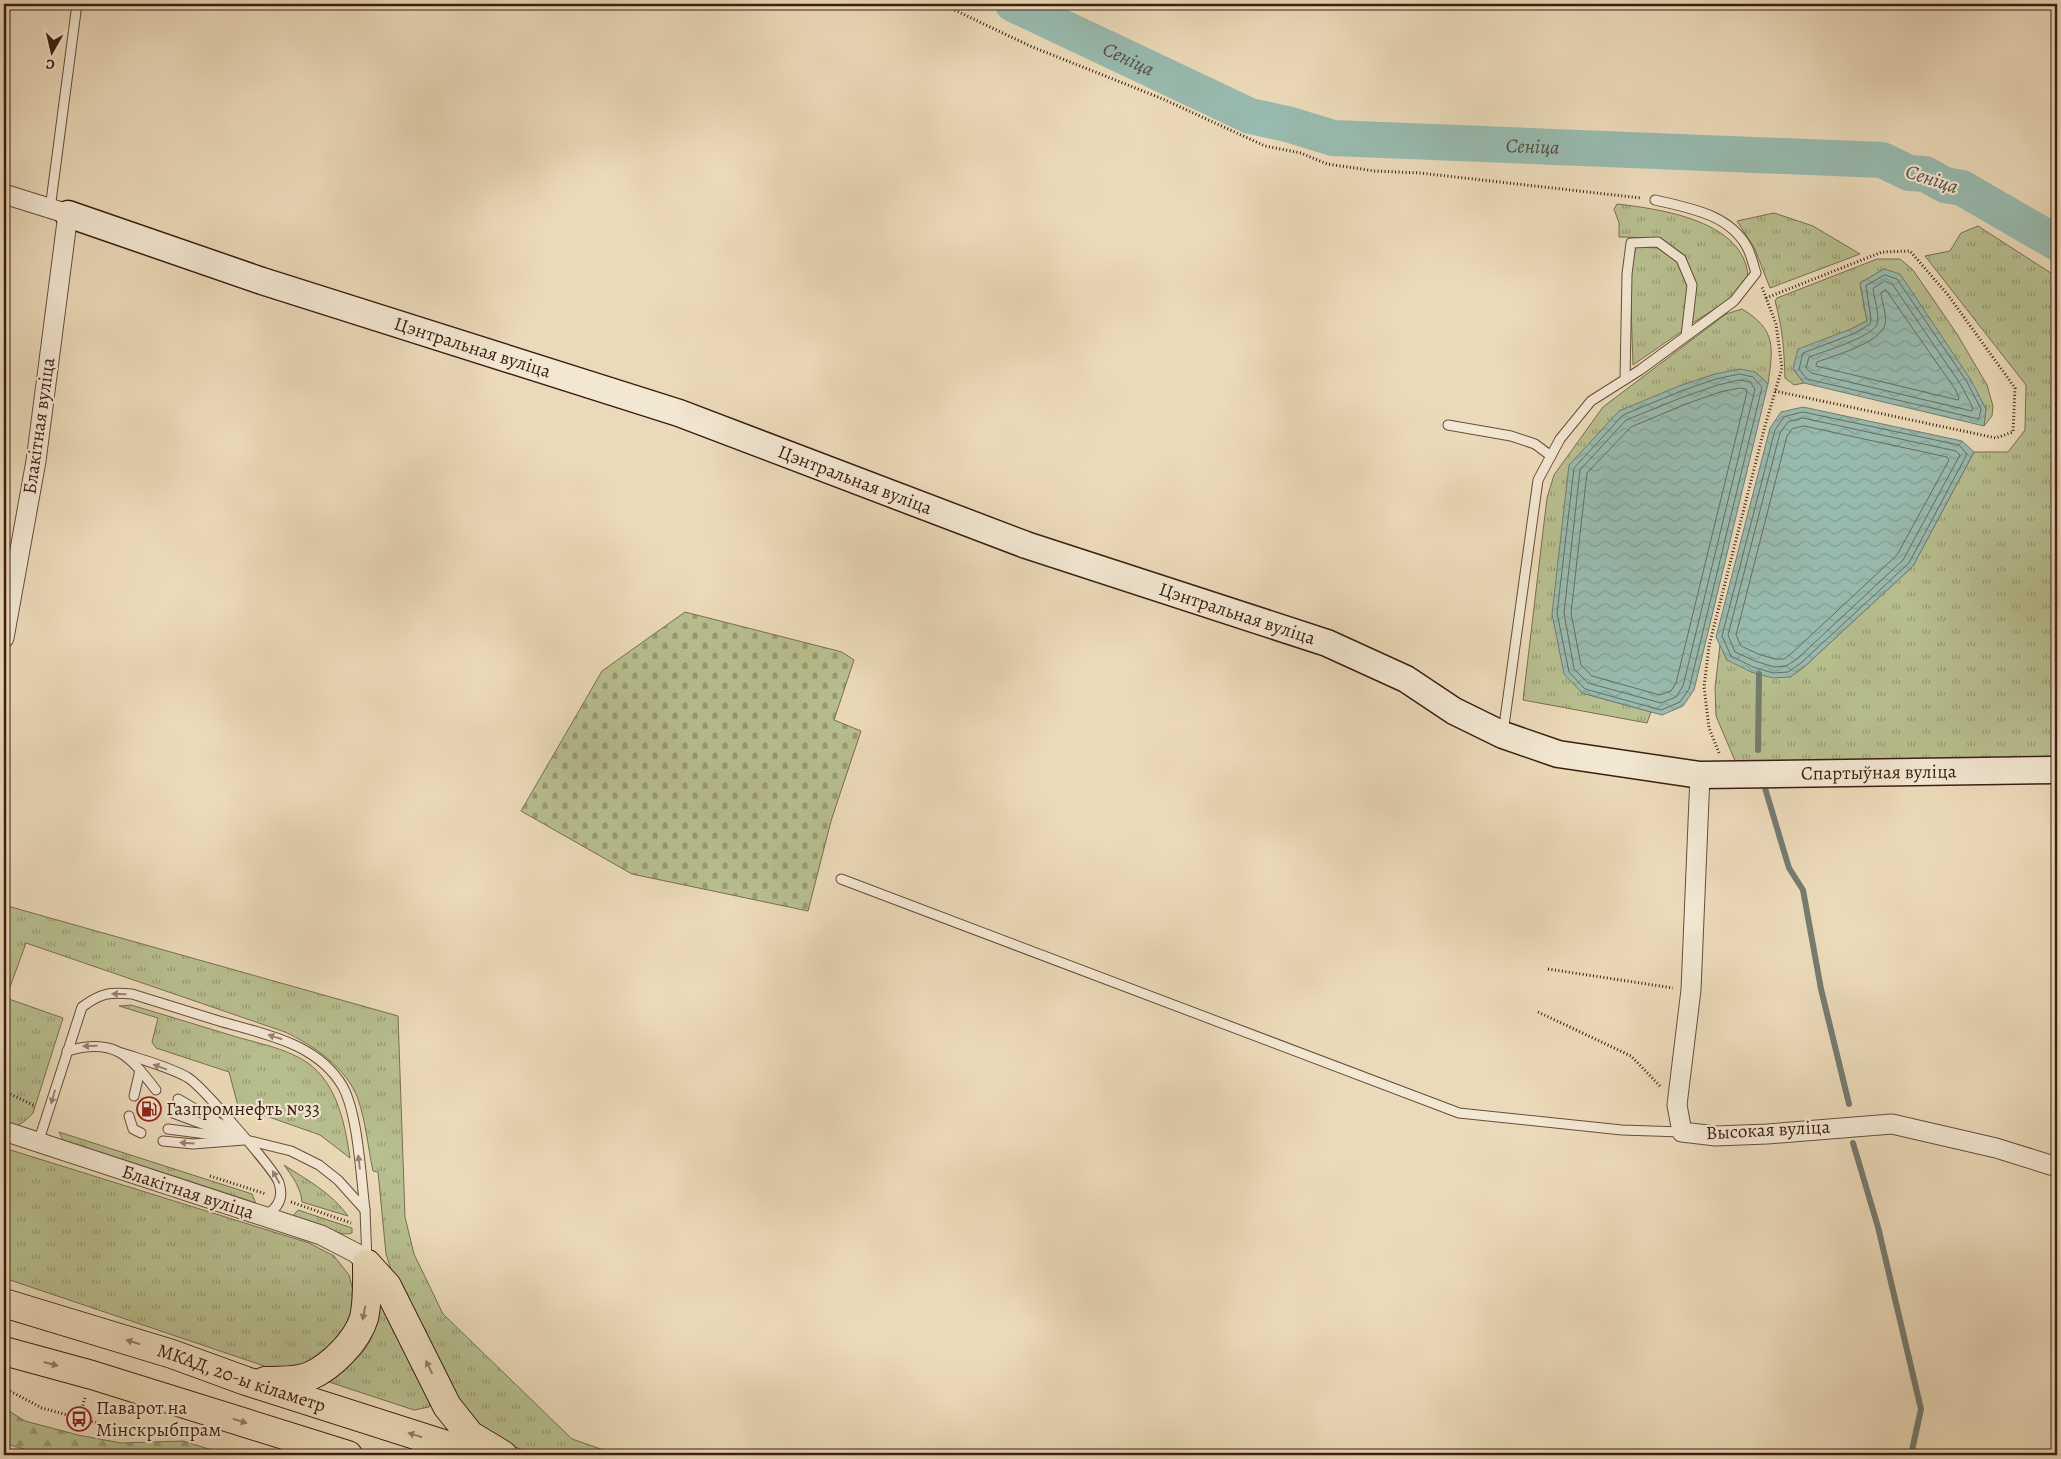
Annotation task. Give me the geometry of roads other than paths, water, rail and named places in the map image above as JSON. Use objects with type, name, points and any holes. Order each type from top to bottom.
[{"type":"highway","points":[[246,1381],[289,1380],[310,1377],[345,1350],[364,1319],[367,1298],[367,1264]]},
{"type":"highway","points":[[367,1264],[388,1286],[448,1406],[470,1435],[503,1455]]},
{"type":"highway","name":"МКАД, 20-ы кіламетр","points":[[4,1303],[172,1354],[246,1381],[478,1455]]},
{"type":"highway","points":[[4,1351],[92,1375],[348,1455]]},
{"type":"street","name":"Цэнтральная вуліца","points":[[4,194],[262,281],[679,413],[1026,546],[1328,643],[1406,679],[1454,711],[1503,735],[1558,754],[1712,774]]},
{"type":"street","name":"Блакітная вуліца","points":[[4,638],[36,461],[59,211]]},
{"type":"street","name":"Спартыўная вуліца","points":[[1712,774],[2057,770]]},
{"type":"street","name":"Высокая вуліца","points":[[1712,774],[1691,990],[1677,1105],[1682,1132],[1716,1136],[1892,1124],[1996,1148],[2057,1167]]},
{"type":"street","name":"Блакітная вуліца","points":[[4,1131],[321,1235],[356,1253],[367,1264]]},
{"type":"lane","points":[[59,211],[77,4]]},
{"type":"lane","points":[[1503,735],[1538,480],[1560,439],[1591,401],[1734,301],[1756,272],[1747,246],[1730,225],[1697,210],[1656,200]]},
{"type":"lane","points":[[1625,379],[1627,274],[1631,243],[1658,242],[1681,259],[1692,285],[1686,336]]},
{"type":"lane","points":[[1448,425],[1511,436],[1535,444],[1552,456]]},
{"type":"lane","points":[[841,879],[1459,1113],[1622,1130],[1682,1132]]},
{"type":"lane","points":[[38,1143],[82,1007],[97,996],[114,993],[132,994],[287,1041],[312,1055],[330,1069],[343,1088],[352,1113],[365,1210],[367,1264]]},
{"type":"lane","points":[[67,1051],[86,1045],[101,1046],[189,1077],[276,1174],[280,1185],[280,1198],[276,1209],[264,1217]]},
{"type":"lane","points":[[122,1052],[156,1090]]},
{"type":"lane","points":[[134,1096],[140,1070]]},
{"type":"lane","points":[[178,1099],[246,1140]]},
{"type":"lane","points":[[173,1113],[246,1140]]},
{"type":"lane","points":[[129,1116],[133,1128],[141,1133]]},
{"type":"lane","points":[[168,1129],[246,1140],[291,1151],[320,1165],[338,1180],[365,1210]]},
{"type":"lane","points":[[163,1142],[193,1144],[246,1140]]},
{"type":"water","points":[[1884,269],[1900,274],[1971,380],[1986,409],[1984,426],[1804,383],[1793,369],[1798,349],[1867,321],[1860,283]]},
{"type":"water","points":[[1740,369],[1755,372],[1768,384],[1694,690],[1683,706],[1662,715],[1582,693],[1564,674],[1552,614],[1569,465],[1619,411],[1679,386],[1715,374]]},
{"type":"water","points":[[1803,407],[1962,441],[1974,452],[1913,566],[1804,667],[1790,677],[1773,678],[1751,672],[1727,660],[1716,637],[1770,428],[1781,412]]},
{"type":"waterway","name":"Сеніца","points":[[1013,4],[1250,116],[1287,124],[1333,138],[1882,160],[1909,173],[1925,174],[1945,185],[1962,188],[2057,243]]},
{"type":"waterway","points":[[1758,750],[1759,674]]},
{"type":"waterway","points":[[1765,788],[1789,868],[1803,890],[1821,989],[1849,1104]]},
{"type":"waterway","points":[[1853,1143],[1878,1227],[1921,1409],[1911,1455]]},
{"type":"place","name":"Газпромнефть №33","points":[[149,1109]]},
{"type":"place","name":"Паварот на Мінскрыбпрам","points":[[79,1419]]}]
